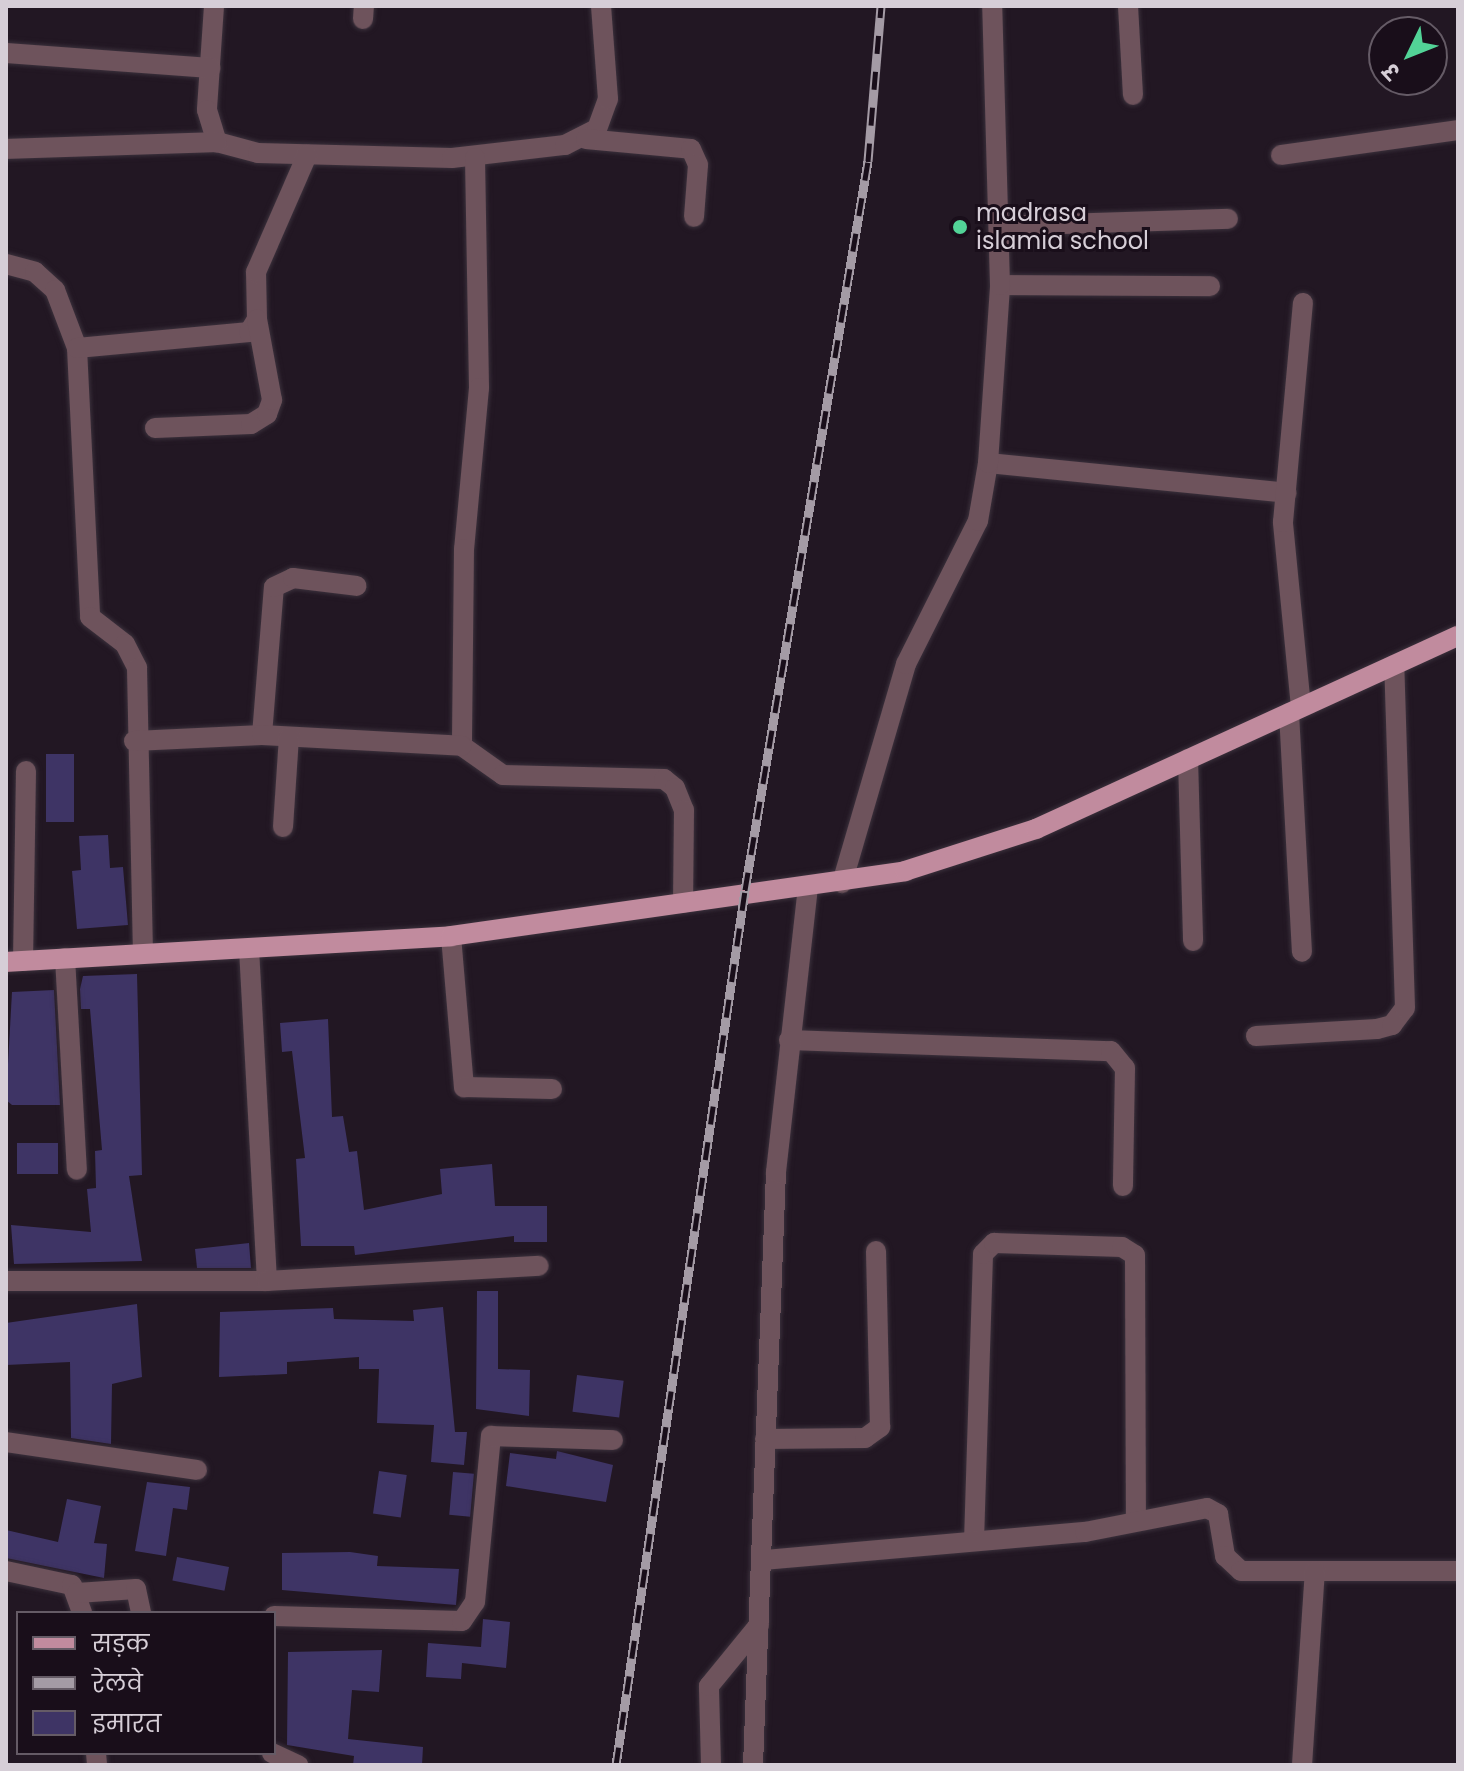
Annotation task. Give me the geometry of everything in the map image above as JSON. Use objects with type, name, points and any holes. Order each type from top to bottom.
[{"type":"main road","points":[[15,962],[451,936],[842,883],[980,849],[1188,759],[1458,636]]},
{"type":"street","points":[[214,6],[207,110],[217,142]]},
{"type":"street","points":[[586,139],[606,114],[608,99],[601,6]]},
{"type":"street","points":[[842,883],[906,664],[978,521],[988,463],[1000,285],[992,6]]},
{"type":"street","points":[[1128,6],[1133,95]]},
{"type":"street","points":[[6,53],[210,68]]},
{"type":"street","points":[[1281,155],[1458,130]]},
{"type":"street","points":[[6,149],[217,142],[233,151],[475,158],[586,139],[691,149],[698,165],[694,217]]},
{"type":"street","points":[[155,428],[251,424],[267,414],[272,400],[257,319],[256,272],[307,155]]},
{"type":"street","points":[[462,746],[464,549],[479,388],[475,158]]},
{"type":"street","points":[[999,226],[1228,219]]},
{"type":"street","points":[[6,264],[35,272],[55,290],[77,348],[89,611],[134,658],[134,741],[143,953]]},
{"type":"street","points":[[1000,285],[1210,286]]},
{"type":"street","points":[[1302,952],[1295,710],[1283,544],[1303,303]]},
{"type":"street","points":[[77,348],[234,339],[257,319]]},
{"type":"street","points":[[988,463],[1286,493]]},
{"type":"street","points":[[262,735],[274,587],[293,578],[357,586]]},
{"type":"street","points":[[1256,1036],[1377,1029],[1392,1025],[1405,1008],[1394,665]]},
{"type":"street","points":[[134,741],[262,735],[462,746],[503,775],[664,779],[675,788],[684,810],[683,903]]},
{"type":"street","points":[[283,827],[289,737]]},
{"type":"street","points":[[1188,759],[1193,941]]},
{"type":"street","points":[[15,962],[26,771]]},
{"type":"street","points":[[753,1765],[764,1560],[765,1439],[776,1172],[808,888]]},
{"type":"street","points":[[451,936],[464,1087],[552,1089]]},
{"type":"street","points":[[249,948],[267,1281]]},
{"type":"street","points":[[65,958],[77,1170]]},
{"type":"street","points":[[789,1040],[1111,1051],[1125,1068],[1123,1186]]},
{"type":"street","points":[[974,1541],[983,1254],[994,1243],[1122,1247],[1135,1255],[1136,1521]]},
{"type":"street","points":[[765,1439],[876,1433],[876,1251]]},
{"type":"street","points":[[6,1281],[267,1281],[539,1266]]},
{"type":"street","points":[[276,1616],[462,1621],[475,1602],[491,1436],[613,1440]]},
{"type":"street","points":[[6,1442],[197,1470]]},
{"type":"street","points":[[764,1560],[974,1541],[1213,1510],[1234,1567],[1315,1571],[1458,1571]]},
{"type":"street","points":[[6,1571],[64,1581],[80,1603],[136,1589],[141,1611]]},
{"type":"street","points":[[1302,1765],[1315,1571]]},
{"type":"street","points":[[711,1765],[709,1686],[759,1625]]},
{"type":"street","points":[[276,1755],[298,1765]]},
{"type":"building","points":[[46,754],[74,754],[74,822],[46,822]]},
{"type":"building","points":[[108,835],[110,868],[123,867],[128,925],[77,929],[72,871],[81,870],[79,836]]},
{"type":"building","points":[[137,974],[142,1175],[129,1176],[142,1261],[14,1264],[11,1225],[91,1232],[87,1189],[96,1188],[95,1151],[102,1150],[90,1009],[81,1009],[80,989],[83,976]]},
{"type":"building","points":[[54,990],[60,1105],[12,1105],[6,1100],[12,992]]},
{"type":"building","points":[[328,1019],[332,1117],[343,1116],[349,1152],[357,1151],[364,1210],[442,1194],[440,1169],[492,1164],[495,1206],[547,1206],[547,1242],[514,1242],[514,1236],[355,1255],[354,1246],[301,1246],[296,1159],[305,1158],[292,1051],[282,1052],[280,1023]]},
{"type":"building","points":[[17,1143],[58,1143],[58,1174],[17,1174]]},
{"type":"building","points":[[249,1243],[251,1268],[197,1268],[195,1249]]},
{"type":"building","points":[[477,1291],[498,1291],[498,1369],[530,1370],[529,1416],[476,1409]]},
{"type":"building","points":[[137,1304],[142,1377],[112,1384],[111,1444],[71,1438],[70,1362],[6,1365],[6,1323]]},
{"type":"building","points":[[443,1307],[455,1432],[467,1432],[464,1465],[431,1462],[434,1425],[377,1423],[379,1369],[359,1369],[359,1357],[287,1362],[287,1374],[219,1377],[220,1312],[333,1308],[334,1319],[414,1321],[413,1310]]},
{"type":"building","points":[[577,1375],[624,1381],[619,1417],[572,1412]]},
{"type":"building","points":[[557,1451],[613,1465],[606,1502],[506,1486],[510,1453],[556,1459]]},
{"type":"building","points":[[379,1471],[407,1475],[401,1517],[373,1514]]},
{"type":"building","points":[[453,1472],[474,1474],[470,1517],[449,1515]]},
{"type":"building","points":[[147,1482],[190,1487],[187,1510],[173,1508],[166,1556],[135,1551]]},
{"type":"building","points":[[67,1499],[101,1506],[94,1543],[107,1544],[104,1578],[6,1558],[6,1530],[58,1542]]},
{"type":"building","points":[[350,1552],[378,1556],[377,1566],[459,1569],[456,1605],[282,1590],[282,1553]]},
{"type":"building","points":[[177,1557],[229,1567],[224,1591],[172,1581]]},
{"type":"building","points":[[483,1619],[510,1622],[506,1668],[462,1663],[461,1679],[426,1677],[428,1643],[481,1647]]},
{"type":"building","points":[[382,1650],[379,1692],[352,1690],[348,1739],[423,1747],[422,1765],[353,1765],[354,1756],[287,1745],[288,1652]]},
{"type":"railway","points":[[616,1765],[745,890],[868,161],[881,6]]},
{"type":"place","name":"madrasa islamia school","points":[[960,227]]}]
